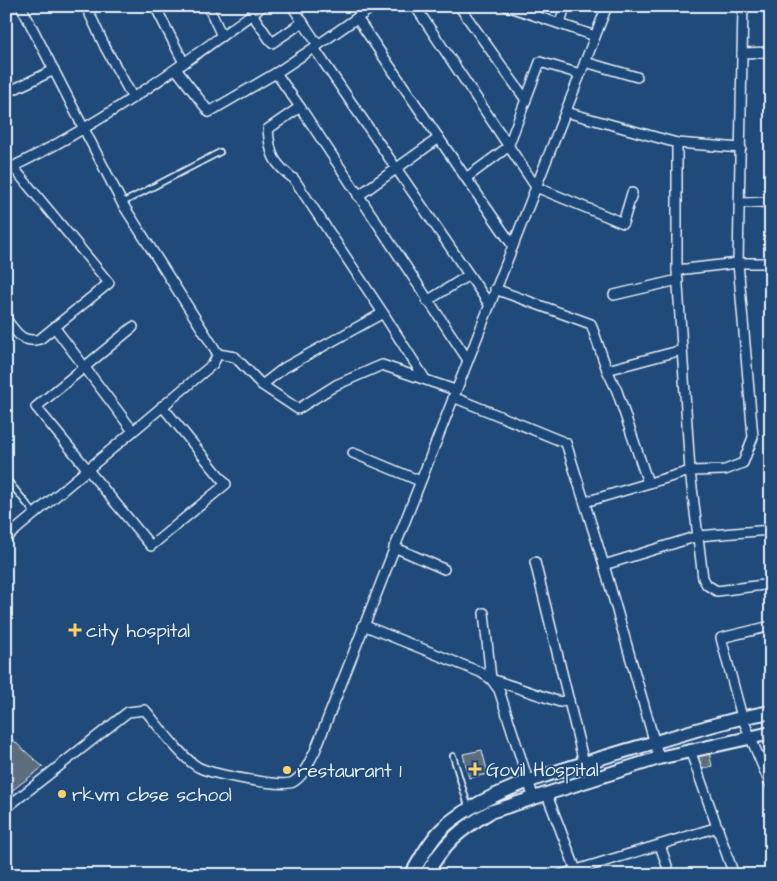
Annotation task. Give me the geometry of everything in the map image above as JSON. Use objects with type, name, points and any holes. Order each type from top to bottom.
[{"type":"main road","points":[[411,875],[441,830],[469,810],[527,783],[584,763],[654,742],[742,717],[771,712]]},
{"type":"main road","points":[[426,875],[450,839],[468,824],[490,812],[592,781],[659,758],[771,733]]},
{"type":"street","points":[[86,6],[105,47],[133,98]]},
{"type":"street","points":[[155,6],[180,66],[209,112],[276,73],[374,6]]},
{"type":"street","points":[[208,6],[222,36]]},
{"type":"street","points":[[6,319],[22,339],[30,341],[40,339],[109,283],[9,169],[84,129],[133,98],[263,6]]},
{"type":"street","points":[[292,6],[396,168],[489,304]]},
{"type":"street","points":[[414,6],[536,187],[623,223],[632,193]]},
{"type":"street","points":[[459,6],[526,100]]},
{"type":"street","points":[[507,6],[595,36]]},
{"type":"street","points":[[560,23],[565,6]]},
{"type":"street","points":[[6,808],[128,712],[145,710],[185,757],[199,768],[269,784],[287,785],[301,777],[315,751],[607,6]]},
{"type":"street","points":[[585,502],[690,471],[726,470],[743,463],[753,437],[738,263],[743,6]]},
{"type":"street","points":[[24,7],[122,203],[218,354],[235,357],[262,385],[298,409],[336,385],[382,365],[425,379],[454,394],[566,443],[604,565],[659,758]]},
{"type":"street","points":[[252,14],[272,43],[303,22]]},
{"type":"street","points":[[357,18],[513,246]]},
{"type":"street","points":[[742,53],[771,52]]},
{"type":"street","points":[[466,178],[508,147],[540,62],[580,74]]},
{"type":"street","points":[[586,62],[637,78]]},
{"type":"street","points":[[6,93],[54,70]]},
{"type":"street","points":[[276,73],[468,360]]},
{"type":"street","points":[[300,107],[268,129],[269,149],[278,166],[294,179],[384,313],[425,379]]},
{"type":"street","points":[[566,112],[677,143],[741,148]]},
{"type":"street","points":[[358,196],[439,138]]},
{"type":"street","points":[[677,143],[677,270],[690,471],[703,578],[712,590],[771,584]]},
{"type":"street","points":[[740,203],[771,202]]},
{"type":"street","points":[[677,270],[738,263],[771,264]]},
{"type":"street","points":[[427,301],[469,275]]},
{"type":"street","points":[[614,295],[678,280]]},
{"type":"street","points":[[495,289],[591,324],[607,370],[617,391],[648,483]]},
{"type":"street","points":[[262,385],[284,368],[384,313]]},
{"type":"street","points":[[133,327],[36,407],[151,546],[226,484],[162,406]]},
{"type":"street","points":[[55,328],[133,431]]},
{"type":"street","points":[[607,370],[682,350]]},
{"type":"street","points":[[6,538],[213,364],[218,354]]},
{"type":"street","points":[[353,453],[420,481]]},
{"type":"street","points":[[604,565],[698,536],[771,530]]},
{"type":"street","points":[[394,547],[444,569]]},
{"type":"street","points":[[535,562],[584,763],[592,781]]},
{"type":"street","points":[[484,613],[492,680],[499,690],[527,783],[534,799]]},
{"type":"street","points":[[363,625],[480,672],[492,680],[560,702],[569,700]]},
{"type":"street","points":[[771,626],[721,638],[749,738],[771,786]]},
{"type":"street","points":[[690,750],[734,875]]},
{"type":"street","points":[[548,795],[576,870]]},
{"type":"street","points":[[560,875],[718,828]]},
{"type":"street","points":[[660,845],[670,875]]},
{"type":"lane","points":[[122,203],[220,152]]},
{"type":"lane","points":[[6,478],[35,514]]},
{"type":"lane","points":[[453,756],[469,810]]},
{"type":"building","points":[[6,734],[43,767],[6,795]]},
{"type":"building","points":[[482,750],[488,774],[469,778],[463,754]]},
{"type":"building","points":[[709,752],[712,766],[702,769],[698,755]]},
{"type":"place","name":"city hospital","points":[[75,630]]},
{"type":"place","name":"Govil Hospital","points":[[475,769]]},
{"type":"place","name":"restaurant 1","points":[[287,770]]},
{"type":"place","name":"rkvm cbse school","points":[[62,794]]}]
